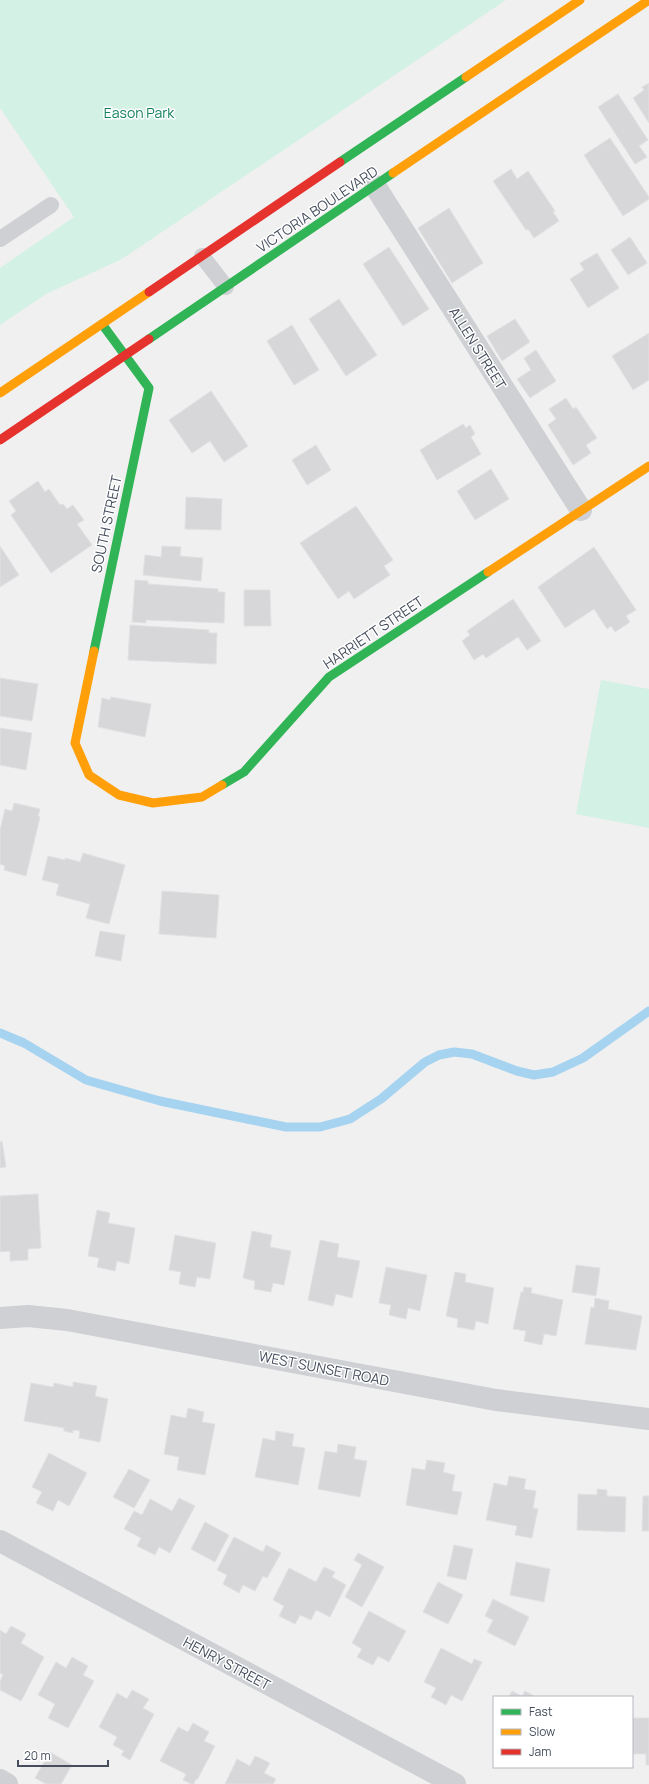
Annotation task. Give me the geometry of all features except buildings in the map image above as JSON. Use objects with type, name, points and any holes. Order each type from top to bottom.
[{"type":"main road","name":"VICTORIA BOULEVARD","points":[[0,393],[580,0]]},
{"type":"main road","name":"VICTORIA BOULEVARD","points":[[0,440],[649,0]]},
{"type":"main road","name":"SOUTH STREET","points":[[76,743],[149,388],[102,324]]},
{"type":"main road","name":"HARRIETT STREET","points":[[76,743],[89,775],[118,795],[153,803],[202,797],[244,772],[330,677],[649,466]]},
{"type":"street","name":"ALLEN STREET","points":[[375,186],[581,510]]},
{"type":"street","name":"WEST SUNSET ROAD","points":[[0,1318],[28,1316],[67,1320],[496,1400],[649,1419]]},
{"type":"street","name":"HENRY STREET","points":[[0,1541],[455,1784]]},
{"type":"street","points":[[0,1780],[7,1784]]},
{"type":"lane","points":[[0,239],[51,205]]},
{"type":"lane","points":[[202,256],[226,287]]},
{"type":"green space","name":"Eason Park","points":[[0,0],[506,0],[122,259],[46,294],[0,325],[0,268],[74,217],[0,108]]},
{"type":"green space","points":[[601,680],[649,689],[649,828],[576,814]]},
{"type":"waterway","points":[[0,1033],[24,1043],[86,1080],[160,1101],[286,1127],[320,1127],[350,1119],[381,1099],[425,1062],[439,1055],[454,1052],[472,1054],[517,1071],[534,1075],[553,1072],[583,1058],[649,1011]]},
{"type":"traffic: fast","points":[[340,162],[466,77]]},
{"type":"traffic: fast","points":[[149,339],[393,173]]},
{"type":"traffic: fast","points":[[94,651],[149,388],[102,324]]},
{"type":"traffic: fast","points":[[222,785],[244,772],[329,677],[488,572]]},
{"type":"traffic: slow","points":[[466,77],[580,0]]},
{"type":"traffic: slow","points":[[393,173],[649,0]]},
{"type":"traffic: slow","points":[[0,393],[149,292]]},
{"type":"traffic: slow","points":[[488,572],[649,466]]},
{"type":"traffic: slow","points":[[94,651],[75,743],[89,775],[119,795],[153,803],[202,797],[222,785]]},
{"type":"traffic: jam","points":[[149,292],[340,162]]},
{"type":"traffic: jam","points":[[0,440],[149,339]]}]
